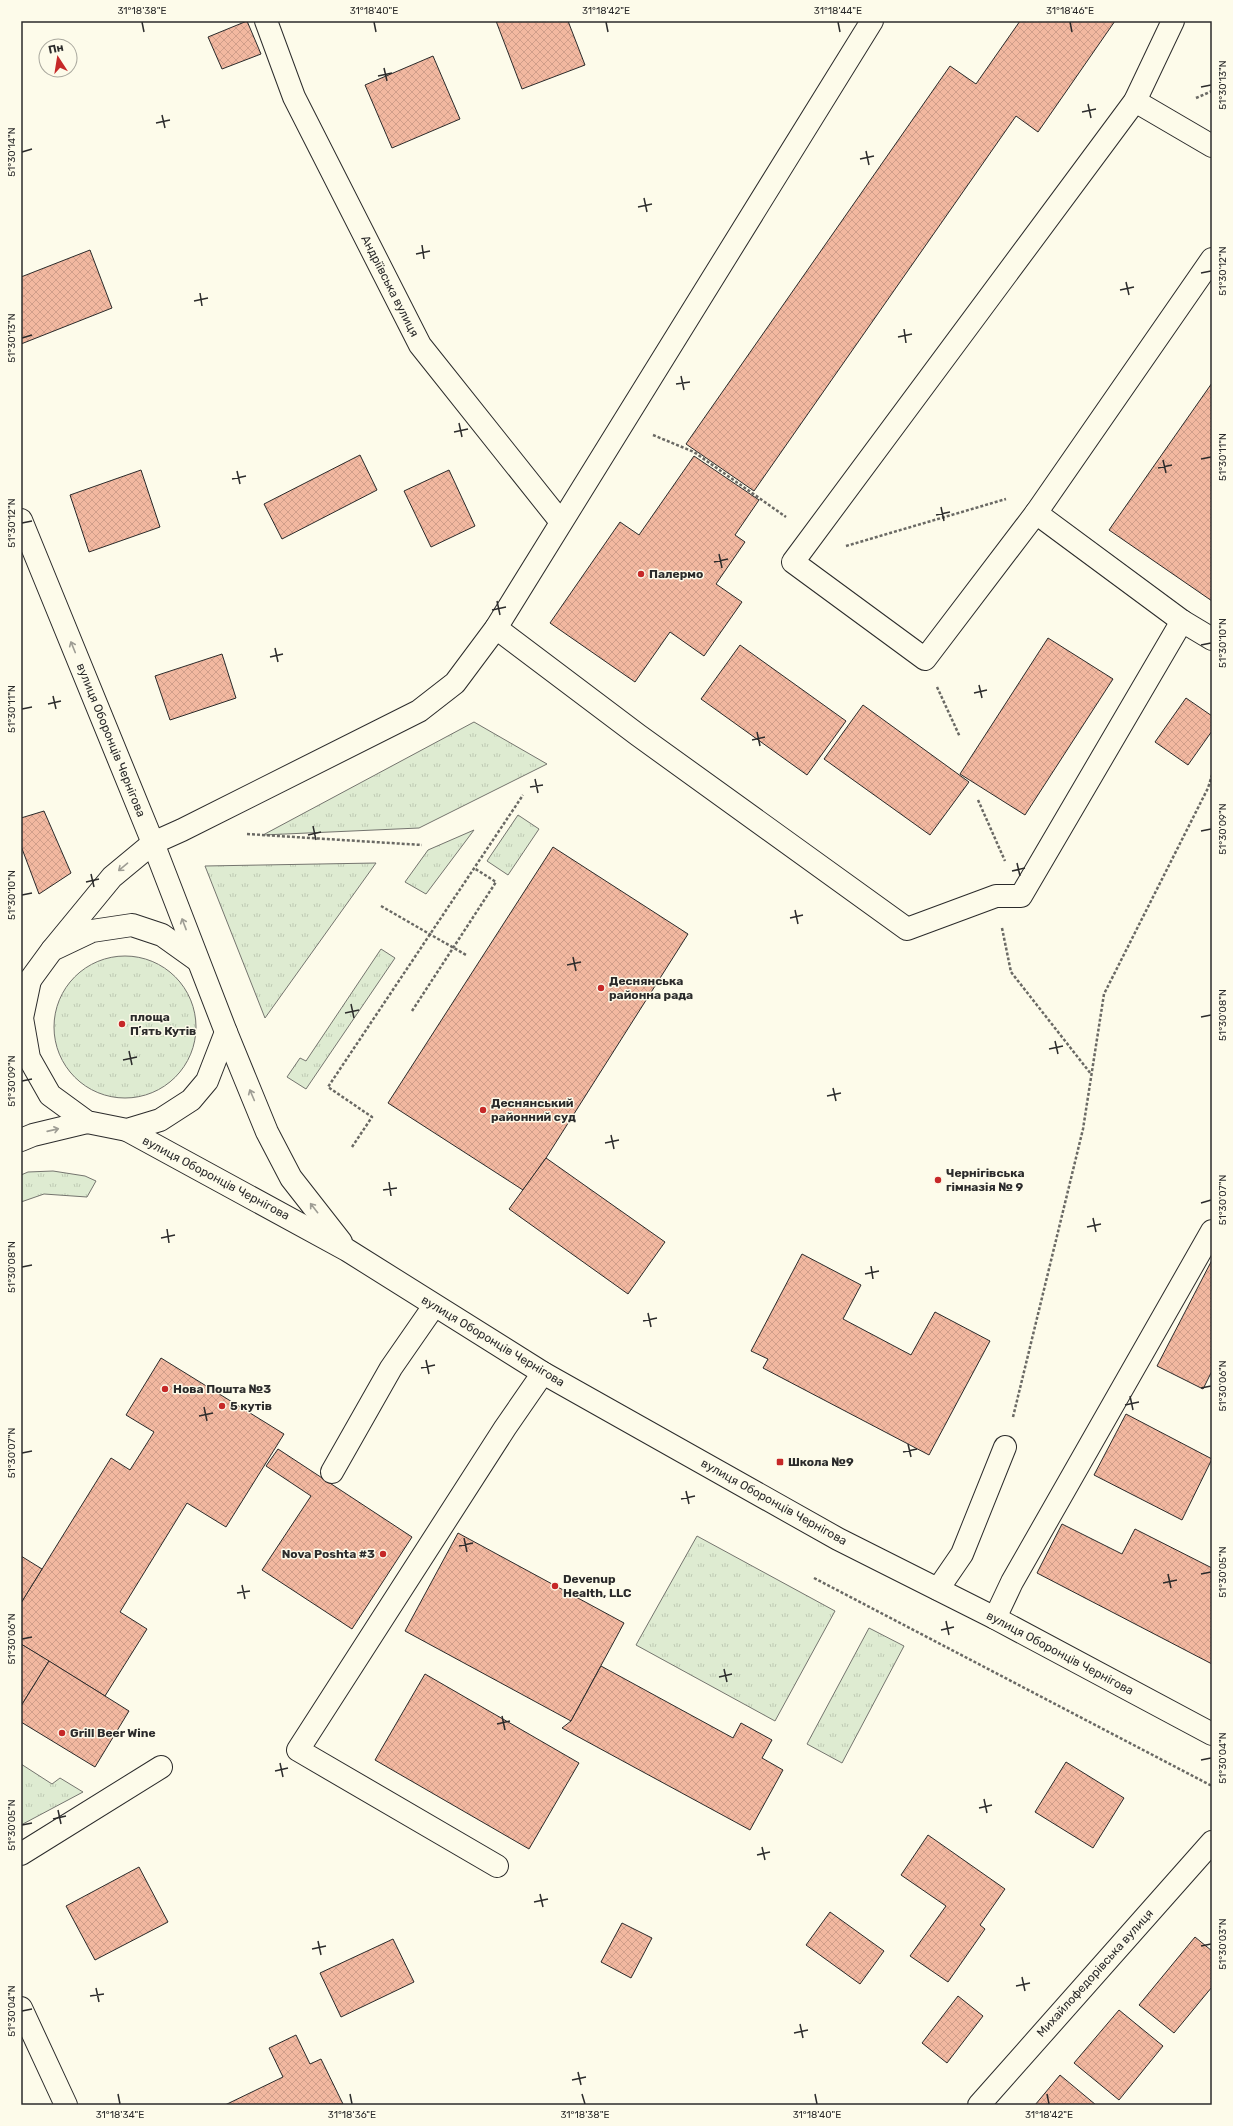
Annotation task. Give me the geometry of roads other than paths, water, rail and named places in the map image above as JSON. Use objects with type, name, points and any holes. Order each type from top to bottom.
[{"type":"street","name":"Андріївська вулиця","points":[[266,21],[294,97],[420,345],[561,522]]},
{"type":"street","points":[[226,1032],[207,1082],[191,1100],[160,1120],[127,1130],[87,1122],[50,1095],[30,1058],[22,1018],[25,986],[52,950],[112,877],[153,842],[182,830],[419,711],[455,683],[496,628],[872,21]]},
{"type":"street","points":[[1172,21],[1134,101],[793,562],[925,659],[1036,513],[1212,259]]},
{"type":"street","points":[[1134,101],[1212,146]]},
{"type":"street","points":[[1036,513],[1182,621],[1212,639]]},
{"type":"street","name":"вулиця Оборонців Чернігова","points":[[21,520],[153,842],[226,1032],[267,1132],[291,1178],[347,1250]]},
{"type":"street","points":[[496,628],[645,739],[907,929],[996,896],[1021,896],[1182,621]]},
{"type":"street","points":[[52,950],[92,931],[132,925],[162,935],[198,960]]},
{"type":"street","points":[[21,1140],[33,1135],[87,1122]]},
{"type":"street","name":"вулиця Оборонців Чернігова","points":[[127,1130],[347,1250],[434,1306],[544,1373],[838,1538],[994,1618],[1212,1734]]},
{"type":"street","points":[[994,1618],[1012,1582],[1212,1231]]},
{"type":"street","points":[[332,1472],[391,1368],[434,1306]]},
{"type":"street","points":[[497,1866],[298,1750],[505,1428],[544,1373]]},
{"type":"street","points":[[938,1589],[962,1554],[1005,1447]]},
{"type":"street","points":[[21,1854],[161,1767]]},
{"type":"street","name":"Михайлофедорівська вулиця","points":[[979,2105],[1212,1842]]},
{"type":"street","points":[[21,2008],[66,2105]]},
{"type":"place","name":"Палермо","points":[[641,574]]},
{"type":"place","name":"Деснянська районна рада","points":[[601,988]]},
{"type":"place","name":"площа Пʼять Кутів","points":[[122,1024]]},
{"type":"place","name":"Деснянський районний суд","points":[[483,1110]]},
{"type":"place","name":"Чернігівська гімназія № 9","points":[[938,1180]]},
{"type":"place","name":"Нова Пошта №3","points":[[165,1389]]},
{"type":"place","name":"5 кутів","points":[[222,1406]]},
{"type":"place","name":"Школа №9","points":[[780,1462]]},
{"type":"place","name":"Nova Poshta #3","points":[[383,1554]]},
{"type":"place","name":"Devenup Health, LLC","points":[[555,1586]]},
{"type":"place","name":"Grill Beer Wine","points":[[62,1733]]}]
